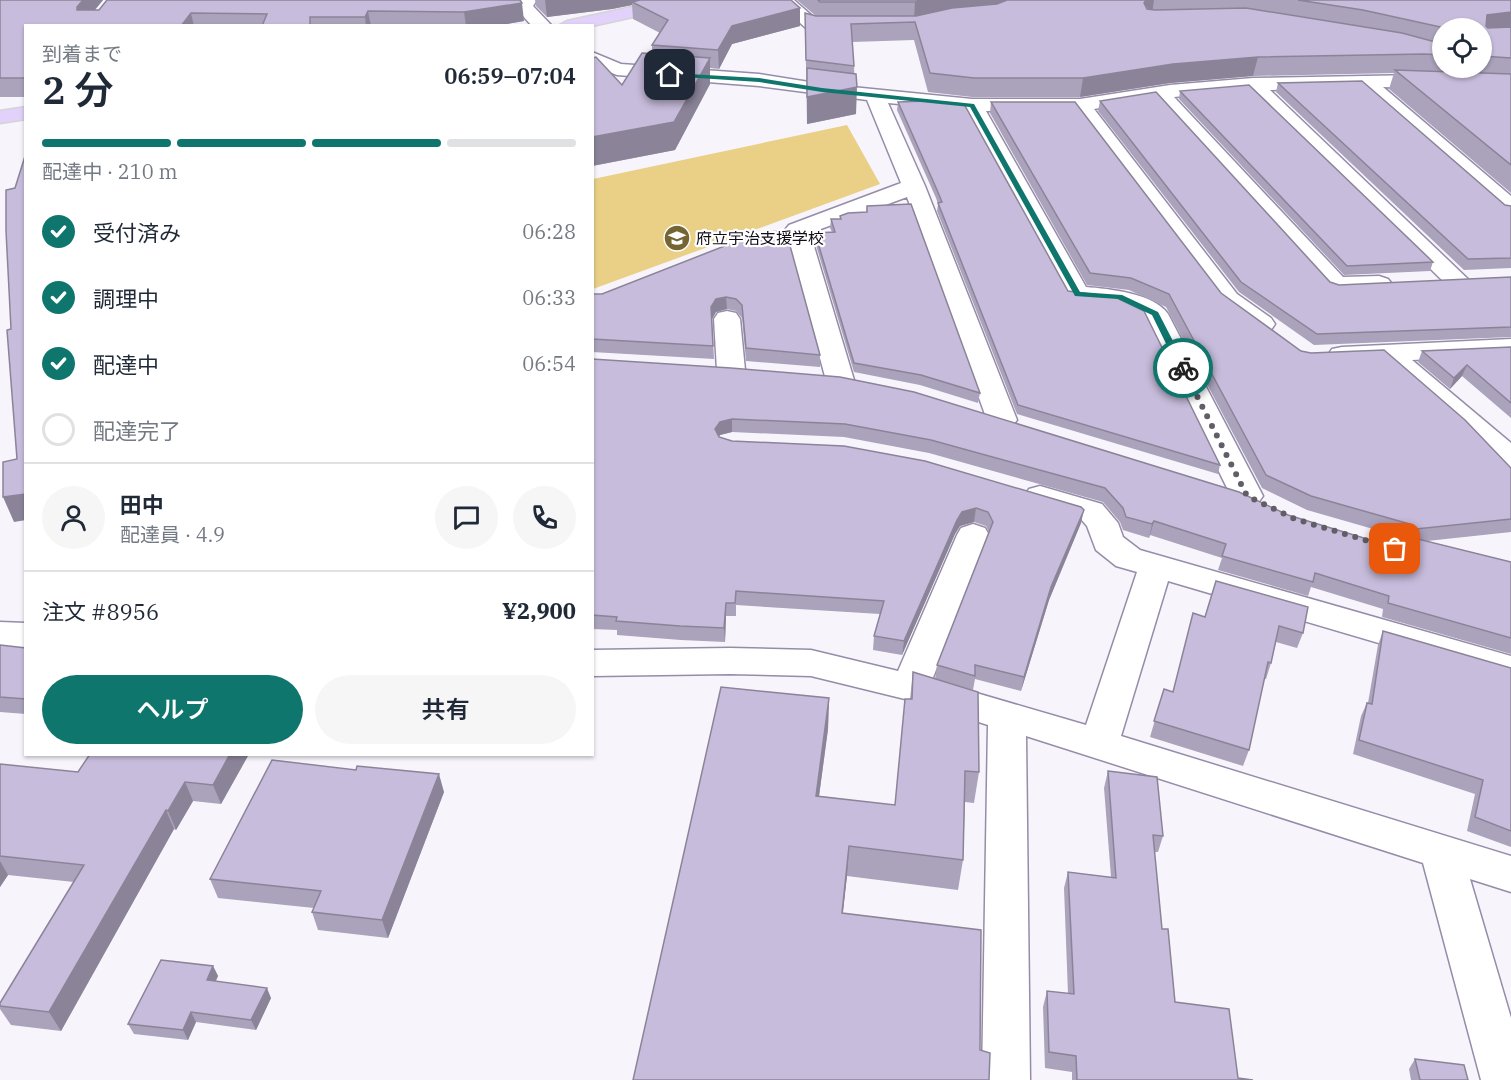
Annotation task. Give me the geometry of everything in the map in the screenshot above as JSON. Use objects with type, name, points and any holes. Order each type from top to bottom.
[{"type":"main road","points":[[576,24],[688,0]]},
{"type":"main road","points":[[0,117],[24,113]]},
{"type":"street","points":[[528,0],[524,7],[541,24]]},
{"type":"street","points":[[784,0],[815,27],[859,27]]},
{"type":"street","points":[[594,59],[616,69],[759,80],[875,96],[972,105],[1080,105],[1160,93],[1253,84],[1365,82],[1511,85]]},
{"type":"street","points":[[1482,78],[1485,83]]},
{"type":"street","points":[[1365,82],[1511,208]]},
{"type":"street","points":[[1160,93],[1336,285],[1468,280],[1253,84]]},
{"type":"street","points":[[875,96],[914,186],[1000,420]]},
{"type":"street","points":[[972,105],[1077,294],[1119,297],[1155,314],[1247,496]]},
{"type":"street","points":[[1080,105],[1228,300],[1281,337]]},
{"type":"street","points":[[807,377],[851,383],[796,230],[914,186]]},
{"type":"street","points":[[699,368],[742,371],[727,319]]},
{"type":"street","points":[[1319,356],[1511,347]]},
{"type":"street","points":[[1387,352],[1511,459]]},
{"type":"street","points":[[1214,486],[1247,496],[1276,510]]},
{"type":"street","points":[[1015,489],[1091,511],[1102,523],[1108,542],[1128,558],[1511,669]]},
{"type":"street","points":[[910,687],[973,535]]},
{"type":"street","points":[[1099,744],[1156,566]]},
{"type":"street","points":[[0,634],[24,636]]},
{"type":"street","points":[[594,663],[730,661],[811,663],[910,687],[1007,716],[1511,874]]},
{"type":"street","points":[[1006,1080],[1007,716]]},
{"type":"street","points":[[1441,852],[1504,1080]]},
{"type":"shaded area","points":[[847,125],[880,184],[594,289],[594,179]]},
{"type":"building","points":[[0,0],[83,0],[77,10],[99,10],[107,0],[520,0],[522,3],[464,12],[368,11],[365,17],[310,17],[310,24],[263,24],[267,14],[191,13],[183,24],[24,24],[24,78],[0,78]]},
{"type":"building","points":[[640,0],[791,0],[800,8],[732,26],[718,50],[652,45],[668,20],[632,2]]},
{"type":"building","points":[[818,0],[925,0],[915,2],[820,2]]},
{"type":"building","points":[[1007,0],[1146,0],[1144,3],[1147,9],[1155,10],[1246,8],[1402,33],[1432,41],[1432,54],[1258,57],[1173,64],[1083,78],[974,78],[930,73],[915,22],[851,24],[854,66],[806,60],[805,13],[816,16],[916,16],[952,8],[997,4]]},
{"type":"building","points":[[1298,0],[1511,0],[1511,12],[1487,15],[1487,18],[1432,18],[1432,25],[1363,10]]},
{"type":"building","points":[[1511,27],[1511,58],[1492,57],[1492,28]]},
{"type":"building","points":[[642,53],[710,58],[674,122],[594,137],[594,58],[622,85]]},
{"type":"building","points":[[807,68],[856,74],[857,87],[807,97]]},
{"type":"building","points":[[1395,70],[1432,71],[1432,78],[1492,78],[1492,73],[1511,74],[1511,165]]},
{"type":"building","points":[[1362,81],[1505,205],[1511,206],[1511,258],[1468,259],[1278,83]]},
{"type":"building","points":[[1249,85],[1433,262],[1347,266],[1180,91]]},
{"type":"building","points":[[1156,92],[1330,282],[1339,285],[1511,277],[1511,327],[1317,334],[1241,282],[1100,101]]},
{"type":"building","points":[[927,101],[964,104],[1068,291],[1115,297],[1144,311],[1220,465],[1018,405],[938,203],[942,202],[898,102]]},
{"type":"building","points":[[991,102],[1075,102],[1221,293],[1301,351],[1311,353],[1384,350],[1465,420],[1511,468],[1511,519],[1416,529],[1413,525],[1311,496],[1266,475],[1169,294],[1131,278],[1090,273]]},
{"type":"building","points":[[24,159],[24,494],[3,497],[3,462],[17,459],[7,330],[11,329],[6,231],[6,190],[15,188]]},
{"type":"building","points":[[911,204],[980,393],[921,375],[854,363],[815,233],[835,232],[831,219],[841,219],[840,216],[848,213],[867,212],[867,206]]},
{"type":"building","points":[[786,231],[820,355],[746,348],[742,305],[736,299],[726,297],[716,299],[711,307],[713,346],[594,339],[594,294],[602,294],[750,236],[763,236],[763,232]]},
{"type":"building","points":[[1511,347],[1511,403],[1467,365],[1454,378],[1422,351]]},
{"type":"building","points":[[594,359],[840,377],[914,392],[1239,492],[1288,515],[1400,549],[1413,546],[1418,539],[1511,562],[1511,638],[1388,603],[1389,596],[1315,573],[1313,582],[1222,556],[1226,544],[1154,521],[1152,524],[1126,517],[1123,508],[1105,488],[931,440],[845,424],[732,419],[720,422],[715,429],[719,437],[732,441],[844,446],[925,461],[1081,507],[1084,510],[1051,587],[1024,677],[975,665],[975,676],[937,665],[993,522],[988,512],[976,508],[962,512],[957,520],[904,641],[874,636],[884,601],[736,591],[735,603],[726,603],[724,628],[616,621],[617,617],[594,615]]},
{"type":"building","points":[[1216,581],[1308,607],[1303,633],[1279,626],[1271,663],[1268,662],[1249,750],[1154,721],[1164,689],[1173,692],[1193,613],[1205,617]]},
{"type":"building","points":[[1383,631],[1511,668],[1511,831],[1475,817],[1483,780],[1359,740],[1367,703],[1372,704]]},
{"type":"building","points":[[0,645],[24,648],[24,699],[0,697]]},
{"type":"building","points":[[913,672],[978,692],[979,772],[965,771],[963,860],[849,846],[842,913],[981,930],[980,1050],[990,1053],[989,1080],[633,1080],[721,687],[829,698],[816,796],[895,805],[905,699],[912,699]]},
{"type":"building","points":[[89,756],[229,756],[213,785],[185,782],[168,811],[166,810],[49,1012],[0,1006],[84,865],[0,856],[0,764],[78,772]]},
{"type":"building","points":[[272,760],[356,770],[357,766],[439,774],[382,920],[312,912],[321,891],[210,879]]},
{"type":"building","points":[[1108,771],[1157,777],[1163,836],[1153,835],[1162,929],[1168,929],[1175,1002],[1229,1009],[1238,1078],[1253,1080],[1077,1080],[1076,1056],[1049,1052],[1047,991],[1074,994],[1068,872],[1116,878]]},
{"type":"building","points":[[161,960],[213,966],[207,980],[267,988],[251,1020],[191,1012],[183,1030],[128,1024]]},
{"type":"building","points":[[1415,1059],[1464,1065],[1468,1080],[1420,1080]]},
{"type":"way so far","points":[[1183,368],[1247,496],[1295,519],[1395,549]]},
{"type":"place","name":"府立宇治支援学校","points":[[677,238]]},
{"type":"route","points":[[670,75],[759,80],[822,90],[972,105],[1077,294],[1119,297],[1155,314],[1183,368]]}]
